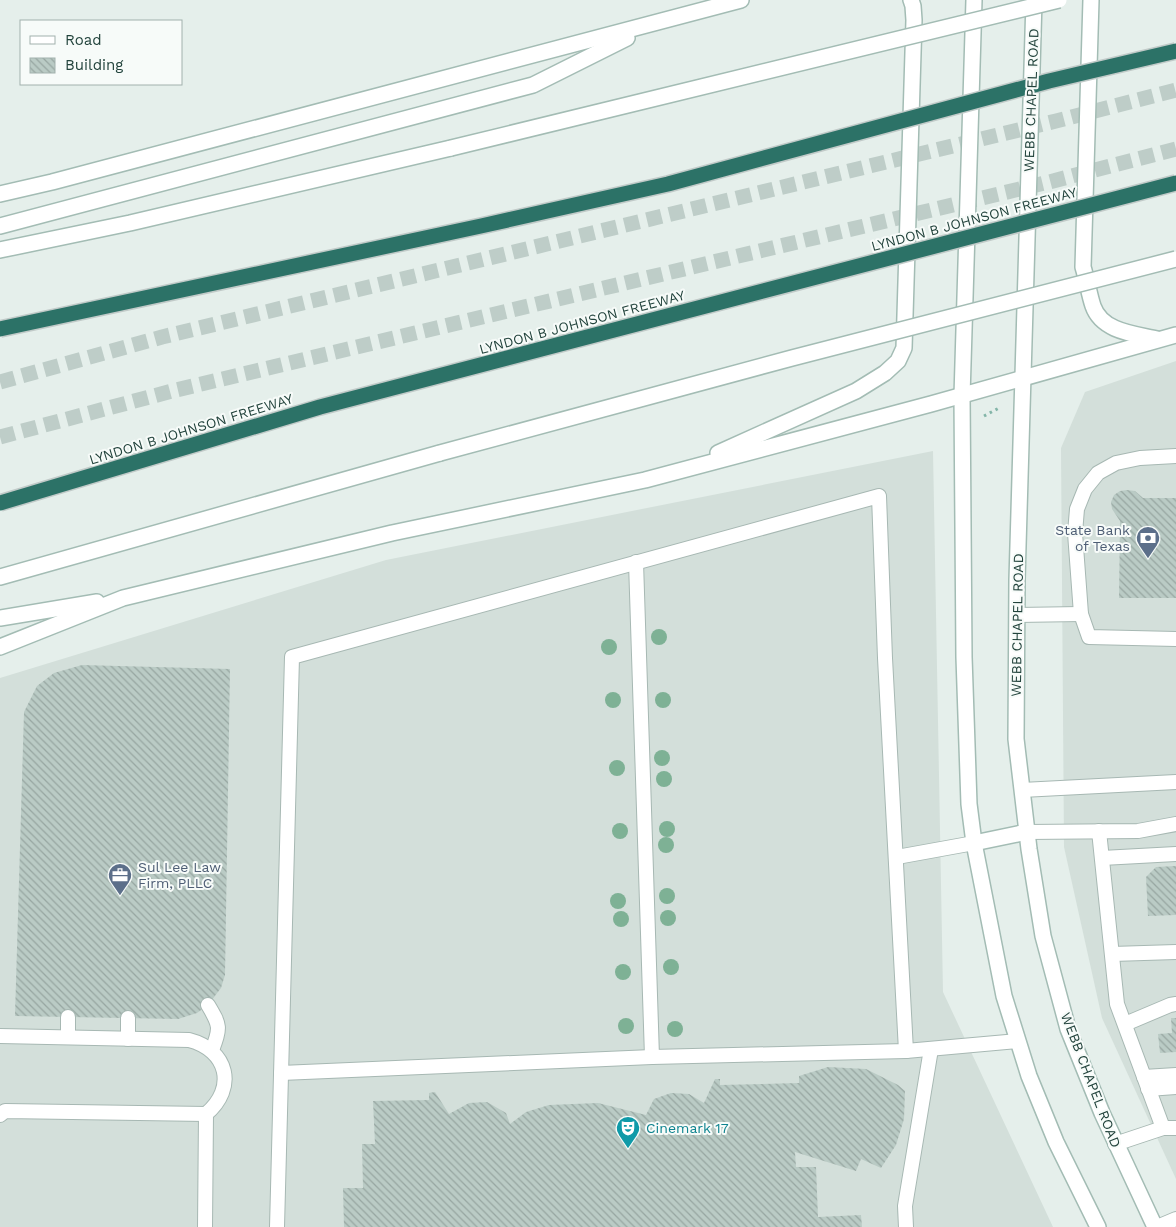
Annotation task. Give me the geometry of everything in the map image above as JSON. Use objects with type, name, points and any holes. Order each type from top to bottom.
[{"type":"highway","points":[[0,329],[668,184],[1049,81],[1176,51]]},
{"type":"highway","name":"LYNDON B JOHNSON FREEWAY","points":[[0,503],[320,407],[1176,183]]},
{"type":"main road","points":[[0,194],[656,24],[741,0]]},
{"type":"main road","points":[[677,471],[856,391],[885,373],[898,361],[904,348],[914,20],[911,0]]},
{"type":"main road","points":[[974,0],[962,396],[965,719],[969,804],[974,843],[1004,996],[1029,1076],[1056,1142],[1098,1227]]},
{"type":"main road","name":"WEBB CHAPEL ROAD","points":[[1034,0],[1022,379],[1016,739],[1027,832],[1043,936],[1068,1029],[1102,1113],[1156,1227]]},
{"type":"main road","points":[[0,250],[130,223],[451,148],[1059,0]]},
{"type":"main road","points":[[1091,0],[1084,267],[1094,308],[1105,322],[1115,329],[1160,340]]},
{"type":"main road","points":[[0,226],[533,85],[656,24]]},
{"type":"main road","points":[[0,577],[440,453],[792,358],[1176,259]]},
{"type":"main road","points":[[0,618],[123,598],[392,533],[645,480],[962,396],[1176,335]]},
{"type":"main road","points":[[0,647],[123,598]]},
{"type":"main road","points":[[974,843],[1027,832]]},
{"type":"lane","points":[[1176,456],[1140,458],[1116,463],[1098,473],[1085,489],[1077,509],[1075,533],[1081,614],[1089,637],[1176,640]]},
{"type":"lane","points":[[277,1227],[292,657],[879,496],[885,658],[906,1051]]},
{"type":"lane","points":[[636,562],[652,1057]]},
{"type":"lane","points":[[1017,615],[1081,614]]},
{"type":"lane","points":[[1022,790],[1176,782]]},
{"type":"lane","points":[[1027,832],[1138,832],[1176,824]]},
{"type":"lane","points":[[1099,832],[1117,1004],[1146,1083],[1170,1128],[1116,1144]]},
{"type":"lane","points":[[897,857],[974,843]]},
{"type":"lane","points":[[1102,858],[1176,854]]},
{"type":"lane","points":[[1112,954],[1176,952]]},
{"type":"lane","points":[[1125,1024],[1176,1004]]},
{"type":"lane","points":[[208,1005],[217,1020],[219,1034],[212,1050]]},
{"type":"lane","points":[[68,1017],[68,1038]]},
{"type":"lane","points":[[128,1018],[128,1039]]},
{"type":"lane","points":[[0,1036],[190,1040],[202,1043],[212,1050],[220,1060],[224,1071],[225,1083],[222,1095],[216,1106],[206,1114],[5,1111],[0,1115]]},
{"type":"lane","points":[[281,1073],[652,1057],[906,1051],[1018,1041]]},
{"type":"lane","points":[[906,1227],[905,1206],[931,1049]]},
{"type":"lane","points":[[1146,1083],[1176,1075]]},
{"type":"lane","points":[[1146,1083],[1176,1087]]},
{"type":"lane","points":[[205,1227],[206,1114]]},
{"type":"lane","points":[[1156,1227],[1176,1219]]},
{"type":"path","points":[[984,416],[999,408]]},
{"type":"shaded area","points":[[1176,361],[1176,1179],[1102,1018],[1064,847],[1061,448],[1085,392]]},
{"type":"shaded area","points":[[933,451],[943,992],[1053,1227],[0,1227],[0,678],[386,560]]},
{"type":"building","name":"State Bank of Texas","points":[[1120,491],[1135,491],[1143,498],[1176,498],[1176,598],[1119,598],[1120,521],[1112,509],[1111,502],[1114,495]]},
{"type":"building","points":[[82,665],[230,669],[225,975],[221,988],[208,1005],[197,1013],[178,1019],[15,1016],[24,712],[37,686],[54,673]]},
{"type":"building","points":[[1176,866],[1176,915],[1148,916],[1146,877],[1156,867]]},
{"type":"building","points":[[1171,1018],[1176,1018],[1176,1052],[1160,1053],[1158,1034],[1172,1033]]},
{"type":"building","name":"Cinemark 17","points":[[828,1067],[866,1069],[898,1085],[905,1091],[904,1119],[896,1145],[881,1168],[861,1159],[856,1171],[795,1152],[796,1167],[816,1167],[818,1217],[861,1215],[862,1227],[344,1227],[343,1188],[363,1188],[362,1144],[375,1144],[373,1101],[429,1100],[429,1093],[435,1092],[449,1114],[469,1103],[487,1102],[506,1113],[510,1124],[526,1112],[549,1105],[598,1103],[646,1115],[654,1099],[671,1093],[689,1094],[704,1103],[715,1079],[720,1079],[720,1085],[799,1083],[799,1076]]},
{"type":"tunnel","points":[[0,382],[162,337],[1056,121],[1176,90]]},
{"type":"tunnel","points":[[0,437],[172,391],[1049,182],[1176,149]]},
{"type":"place","name":"State Bank of Texas","points":[[1148,559]]},
{"type":"place","name":"Sul Lee Law Firm, PLLC","points":[[120,896]]},
{"type":"place","name":"Cinemark 17","points":[[628,1149]]}]
